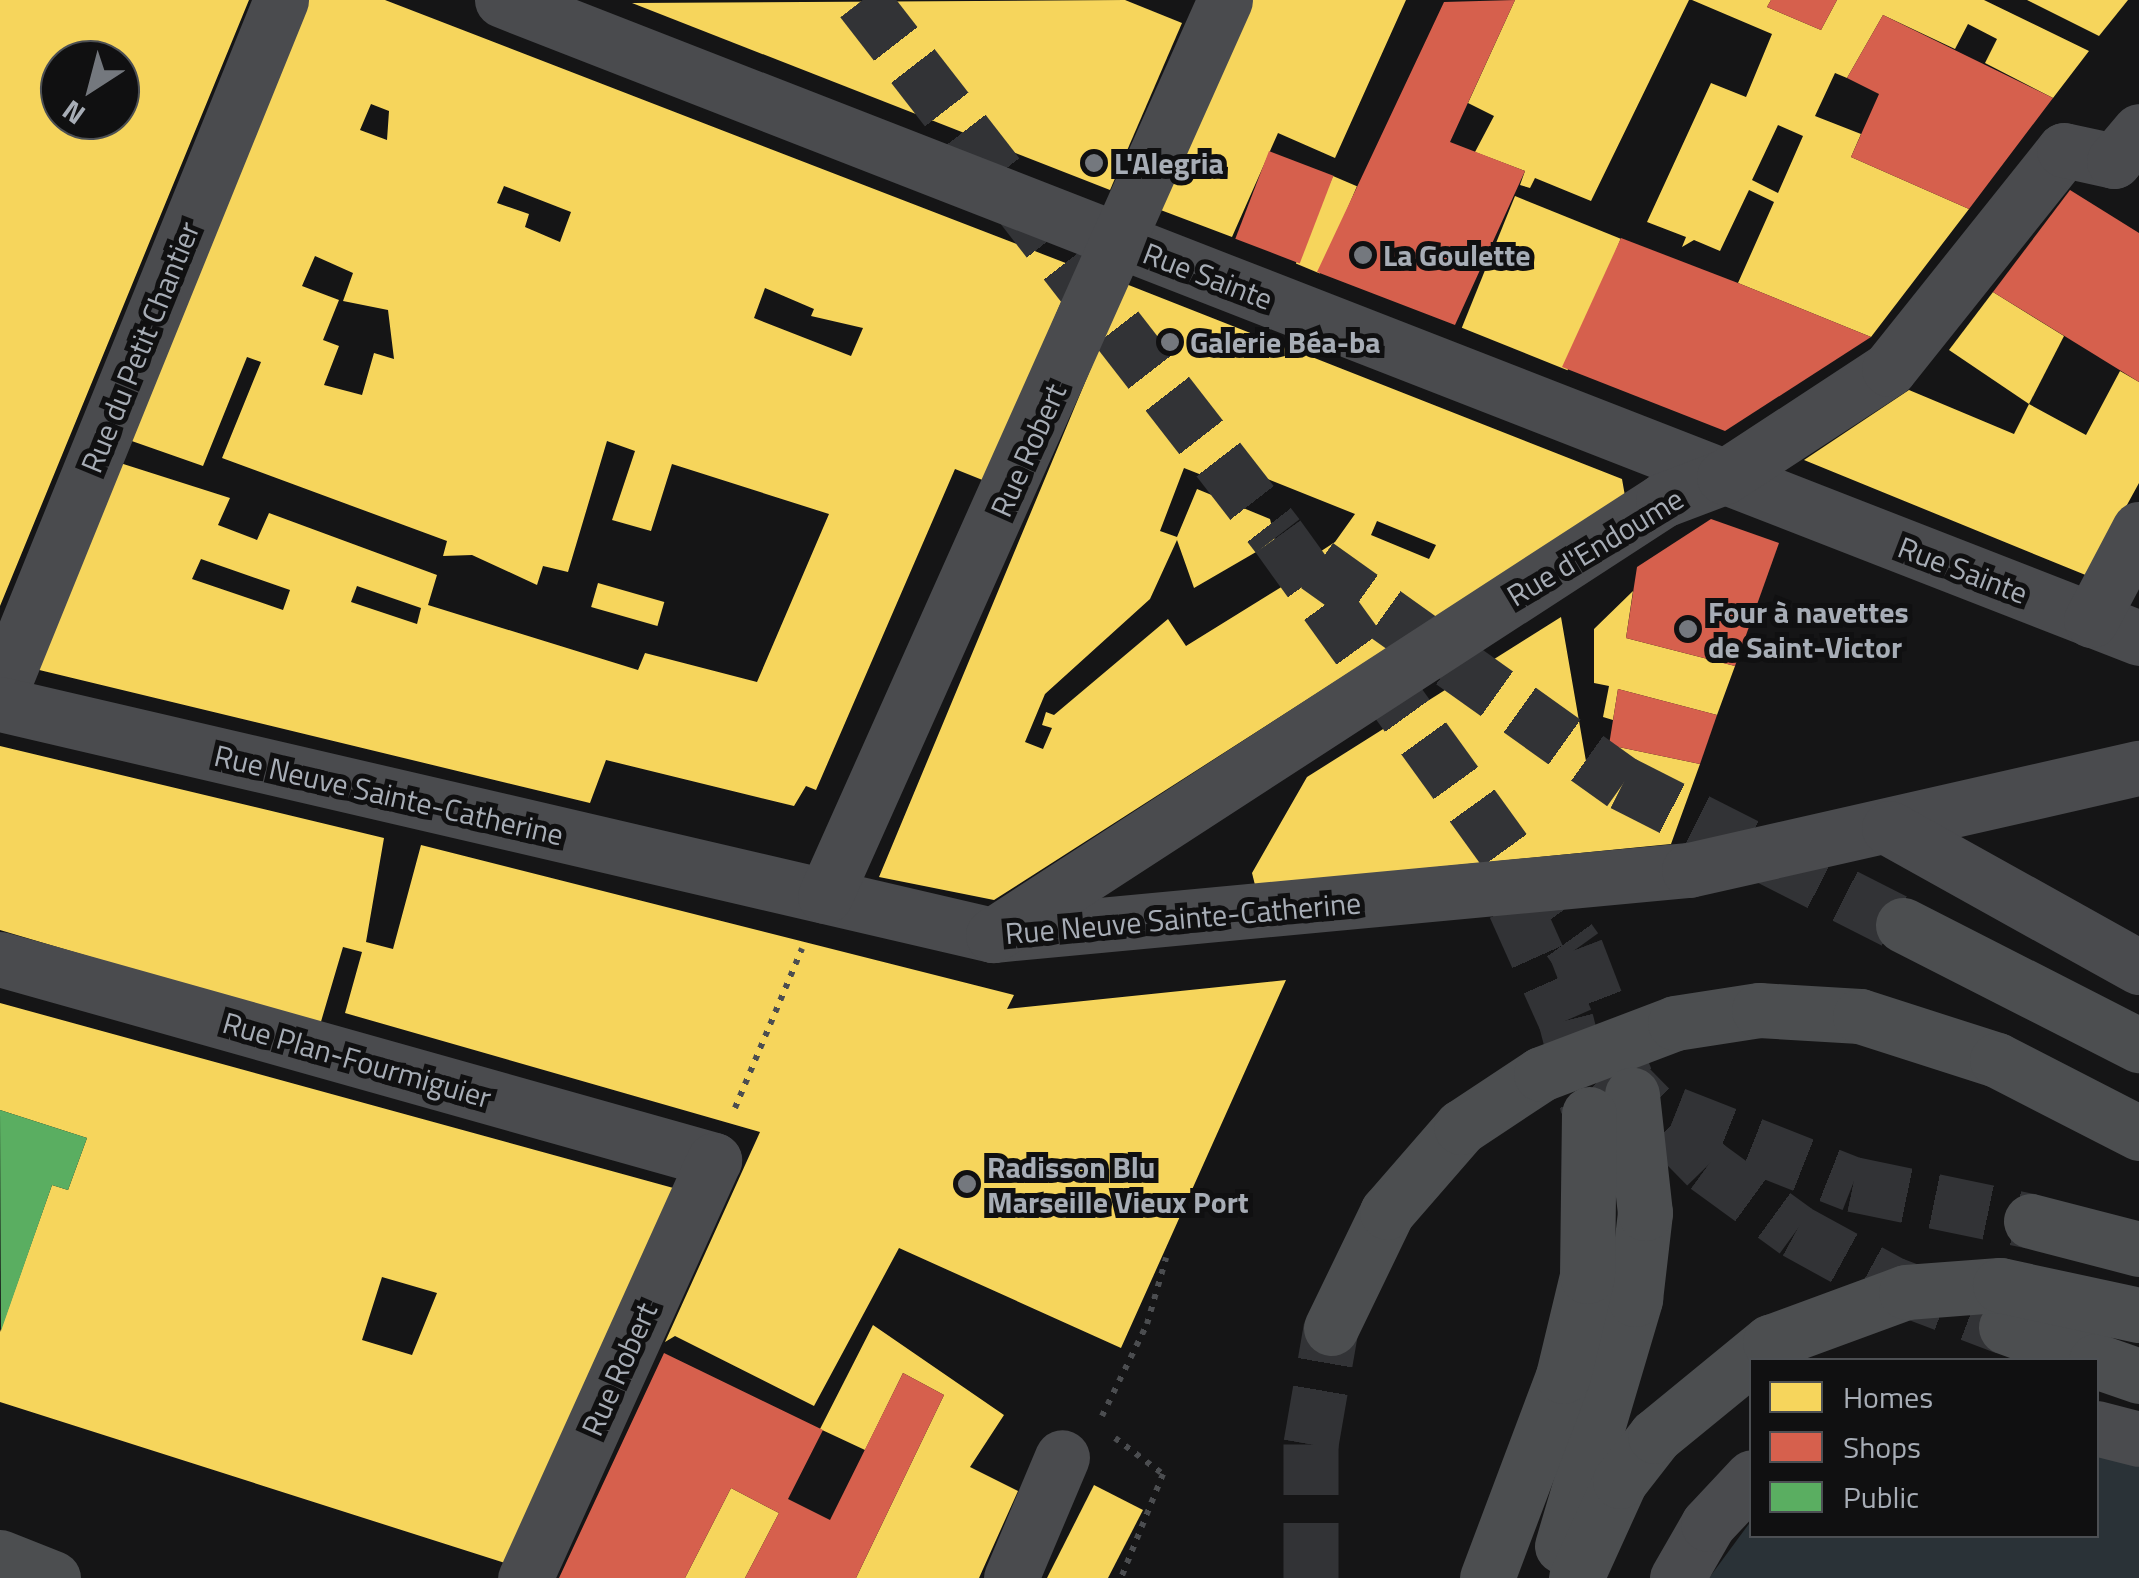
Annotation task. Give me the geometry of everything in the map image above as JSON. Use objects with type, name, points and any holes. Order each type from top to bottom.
[{"type":"main road","points":[[1902,925],[2139,1045]]},
{"type":"main road","points":[[1331,1328],[1387,1212],[1461,1127],[1540,1074],[1675,1023],[1759,1010],[1860,1016],[1998,1060],[2139,1132]]},
{"type":"main road","points":[[1487,1578],[1563,1376],[1587,1276],[1610,1104],[1645,1213],[1635,1299],[1554,1578]]},
{"type":"main road","points":[[2031,1221],[2139,1249]]},
{"type":"main road","points":[[1750,1358],[1770,1342],[1906,1292],[1981,1286],[2085,1296],[2139,1315]]},
{"type":"main road","points":[[2006,1327],[2088,1358]]},
{"type":"main road","points":[[1576,1578],[1620,1482],[1654,1436],[1749,1359]]},
{"type":"main road","points":[[2099,1362],[2139,1376]]},
{"type":"main road","points":[[0,1557],[53,1578]]},
{"type":"street","name":"Rue du Petit Chantier","points":[[0,693],[281,0]]},
{"type":"street","name":"Rue Sainte","points":[[502,0],[2115,629]]},
{"type":"street","name":"Rue Robert","points":[[816,917],[1225,0]]},
{"type":"street","name":"Rue d'Endoume","points":[[993,935],[1663,500],[1724,477],[1889,369],[2064,150],[2131,156]]},
{"type":"street","points":[[2115,629],[2139,529]]},
{"type":"street","name":"Rue Neuve Sainte-Catherine","points":[[0,704],[816,917],[993,935],[1688,870],[1889,828],[2139,768]]},
{"type":"street","points":[[1889,828],[2139,967]]},
{"type":"street","name":"Rue Plan-Fourmiguier","points":[[0,959],[720,1144]]},
{"type":"street","name":"Rue Robert","points":[[525,1578],[720,1144]]},
{"type":"street","points":[[2099,1429],[2139,1438]]},
{"type":"street","points":[[1011,1578],[1062,1457]]},
{"type":"street","points":[[1677,1578],[1708,1524],[1749,1480]]},
{"type":"path","points":[[720,1144],[816,917]]},
{"type":"path","points":[[1121,1578],[1164,1474],[1097,1426],[1147,1324],[1166,1258]]},
{"type":"shaded area","points":[[2099,1454],[2139,1462],[2139,1578],[1709,1578],[1749,1524],[1749,1538],[2099,1538]]},
{"type":"building: Homes","points":[[0,0],[249,0],[0,606]]},
{"type":"building: Homes","points":[[304,0],[385,0],[1076,267],[985,481],[955,469],[816,790],[806,786],[794,806],[606,760],[590,803],[31,668],[117,462],[230,498],[218,525],[257,540],[269,513],[437,575],[428,605],[638,670],[645,653],[757,682],[829,514],[672,464],[651,531],[612,520],[635,451],[607,441],[568,572],[543,566],[537,585],[472,555],[443,556],[447,541],[222,458],[261,362],[247,357],[203,466],[126,439]],"holes":[[[371,104],[389,111],[387,140],[360,130]],[[504,186],[571,212],[560,242],[525,227],[529,214],[497,203]],[[315,256],[353,273],[343,301],[388,310],[394,359],[374,353],[362,395],[324,385],[339,346],[323,340],[339,300],[302,286]],[[765,288],[814,309],[811,316],[863,328],[851,356],[754,318]],[[201,559],[290,590],[283,610],[192,579]],[[357,586],[421,608],[417,624],[351,602]]]},
{"type":"building: Homes","points":[[1125,0],[1182,23],[1110,190],[632,3]]},
{"type":"building: Homes","points":[[1252,0],[1406,0],[1335,158],[1278,133],[1232,237],[1158,209]]},
{"type":"building: Homes","points":[[1515,0],[1689,0],[1591,201],[1535,178],[1530,188],[1520,185],[1525,171],[1475,152],[1494,116],[1468,103]]},
{"type":"building: Homes","points":[[1692,0],[1771,0],[1767,7],[1821,30],[1837,0],[1984,0],[2089,51],[2053,98],[1985,63],[1997,39],[1968,24],[1955,49],[1883,15],[1847,78],[1835,73],[1815,116],[1861,134],[1851,157],[1969,209],[1871,337],[1738,283],[1774,202],[1749,190],[1720,251],[1694,240],[1682,247],[1686,237],[1647,222],[1711,83],[1746,97],[1772,34]],"holes":[[[1778,125],[1803,136],[1778,193],[1752,180]]]},
{"type":"building: Homes","points":[[2027,0],[2128,0],[2099,36]]},
{"type":"building: Homes","points":[[1333,176],[1357,186],[1320,274],[1296,263]]},
{"type":"building: Homes","points":[[1515,196],[1621,239],[1568,370],[1462,328]]},
{"type":"building: Homes","points":[[1126,284],[1622,479],[1625,496],[994,900],[879,877]],"holes":[[[1184,468],[1252,495],[1260,476],[1355,514],[1335,542],[1283,576],[1283,586],[1186,646],[1168,619],[1054,715],[1046,712],[1042,725],[1052,728],[1043,749],[1025,742],[1045,694],[1150,599],[1177,540],[1194,588],[1275,541],[1270,519],[1197,489],[1177,537],[1160,531]],[[1377,521],[1436,545],[1429,559],[1371,535]]]},
{"type":"building: Homes","points":[[1993,292],[2064,336],[2029,404],[1949,350]]},
{"type":"building: Homes","points":[[2120,371],[2139,382],[2139,483],[2088,576],[1804,460],[1909,390],[2014,434],[2029,404],[2086,435]]},
{"type":"building: Homes","points":[[598,583],[664,602],[657,626],[591,607]]},
{"type":"building: Homes","points":[[1633,591],[1626,638],[1735,666],[1717,715],[1618,689],[1613,720],[1603,717],[1609,686],[1594,683],[1594,629]]},
{"type":"building: Homes","points":[[1561,617],[1587,767],[1606,766],[1609,745],[1700,764],[1671,844],[1255,885],[1252,873],[1307,777]]},
{"type":"building: Homes","points":[[0,746],[384,838],[366,942],[393,949],[421,845],[1014,995],[1007,1009],[1286,980],[1121,1348],[899,1248],[814,1406],[675,1336],[665,1342],[760,1132],[345,1013],[362,952],[343,947],[320,1025],[0,930]]},
{"type":"building: Homes","points":[[0,1003],[677,1189],[505,1563],[0,1402],[0,1332],[52,1185],[68,1190],[87,1138],[0,1110]],"holes":[[[382,1277],[437,1293],[412,1355],[362,1340]]]},
{"type":"building: Homes","points":[[873,1325],[1004,1415],[970,1467],[1018,1491],[979,1578],[856,1578],[944,1395],[903,1373],[865,1450],[820,1429]]},
{"type":"building: Homes","points":[[1094,1485],[1143,1510],[1108,1578],[1047,1578]]},
{"type":"building: Homes","points":[[731,1488],[779,1513],[745,1578],[685,1578]]},
{"type":"building: Shops","points":[[1515,0],[1450,142],[1525,171],[1455,325],[1317,272],[1444,2]]},
{"type":"building: Shops","points":[[1771,0],[1837,0],[1821,30],[1767,7]]},
{"type":"building: Shops","points":[[1883,15],[2053,98],[1969,209],[1851,157],[1879,94],[1847,78]]},
{"type":"building: Shops","points":[[1269,151],[1333,176],[1300,263],[1235,239]]},
{"type":"building: Shops","points":[[2070,190],[2139,233],[2139,382],[1993,292]]},
{"type":"building: Shops","points":[[1621,238],[1871,337],[1725,431],[1562,367]]},
{"type":"building: Shops","points":[[1711,519],[1779,543],[1735,666],[1626,638],[1637,567]]},
{"type":"building: Shops","points":[[1618,689],[1717,715],[1700,764],[1609,745]]},
{"type":"building: Shops","points":[[664,1353],[823,1430],[788,1499],[830,1520],[903,1373],[944,1395],[856,1578],[745,1578],[779,1513],[731,1488],[685,1578],[559,1578]]},
{"type":"building: Public","points":[[0,1110],[87,1138],[68,1190],[52,1185],[1,1331]]},
{"type":"tunnel","points":[[862,0],[1278,536],[1576,949],[1631,1092]]},
{"type":"tunnel","points":[[1317,565],[1623,783],[1903,925]]},
{"type":"tunnel","points":[[1515,906],[1566,1020],[1588,1106]]},
{"type":"tunnel","points":[[1611,1068],[1707,1166],[1796,1231],[1893,1284],[2006,1327]]},
{"type":"tunnel","points":[[1675,1114],[1853,1184],[2031,1221]]},
{"type":"tunnel","points":[[1311,1578],[1311,1444],[1331,1328]]},
{"type":"place","name":"L'Alegria","points":[[1094,163]]},
{"type":"place","name":"La Goulette","points":[[1363,255]]},
{"type":"place","name":"Galerie Béa-ba","points":[[1170,342]]},
{"type":"place","name":"Four à navettes de Saint-Victor","points":[[1688,629]]},
{"type":"place","name":"Radisson Blu Marseille Vieux Port","points":[[967,1184]]}]
